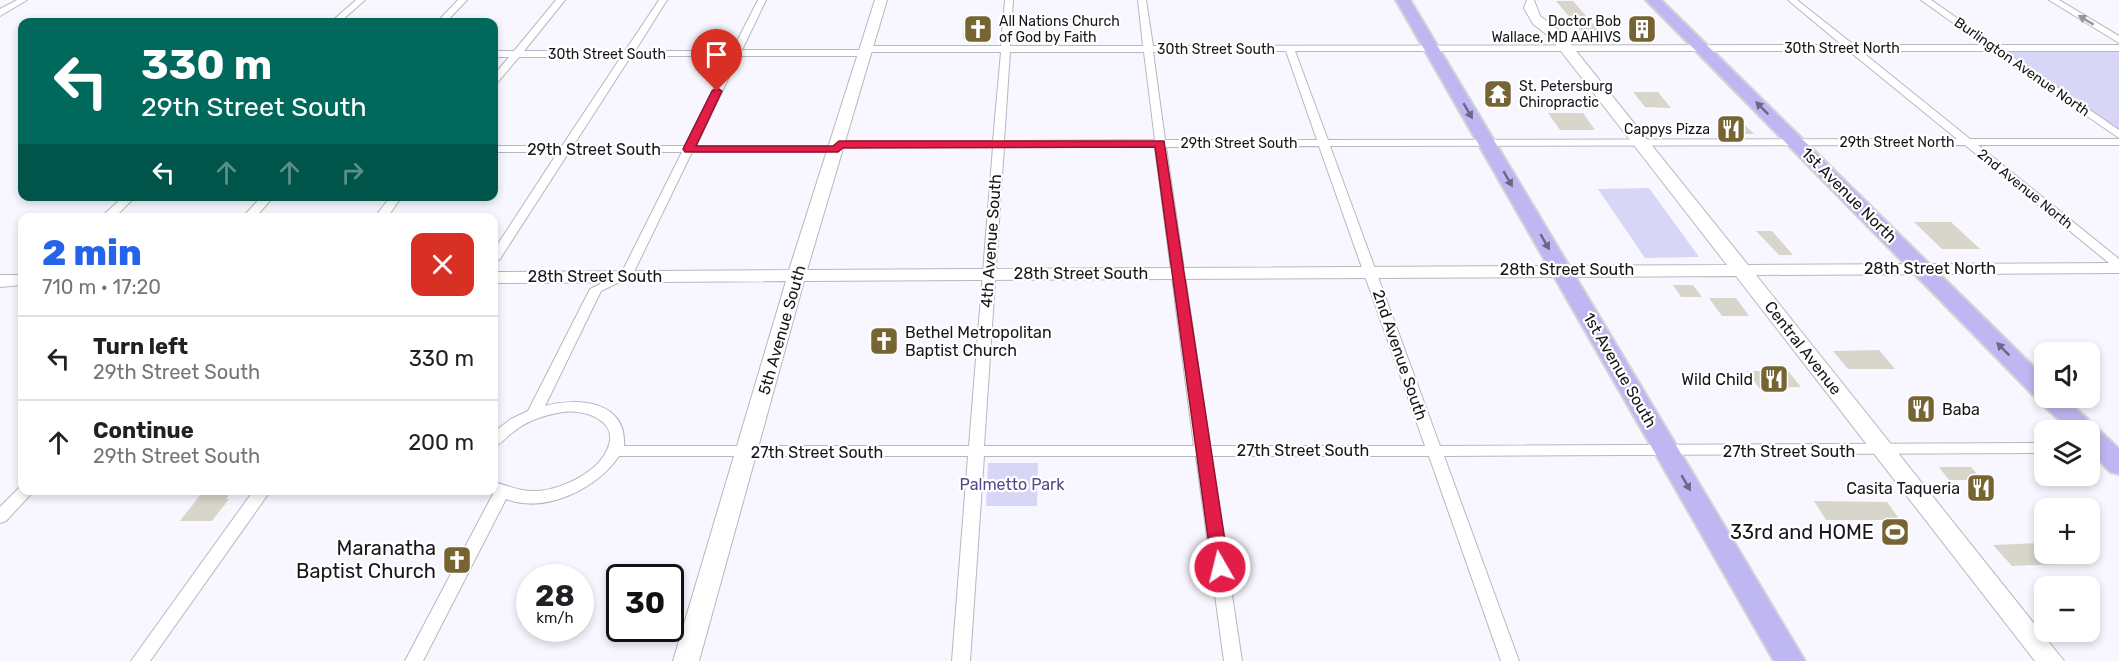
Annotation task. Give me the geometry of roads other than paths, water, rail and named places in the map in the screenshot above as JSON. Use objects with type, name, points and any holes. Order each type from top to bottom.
[{"type":"main road","name":"1st Avenue South","points":[[1403,0],[1790,661]]},
{"type":"main road","name":"1st Avenue North","points":[[1653,0],[2034,381]]},
{"type":"main road","points":[[2061,408],[2074,420]]},
{"type":"street","points":[[0,14],[23,0]]},
{"type":"street","points":[[340,18],[361,0]]},
{"type":"street","points":[[445,18],[463,0]]},
{"type":"street","points":[[498,76],[561,0]]},
{"type":"street","points":[[498,253],[663,0]]},
{"type":"street","points":[[534,414],[596,289],[626,276],[762,0]]},
{"type":"street","name":"5th Avenue South","points":[[686,661],[748,452],[797,274],[838,147],[881,0]]},
{"type":"street","name":"4th Avenue South","points":[[961,661],[1009,0]]},
{"type":"street","points":[[1142,0],[1146,49],[1233,661]]},
{"type":"street","name":"2nd Avenue North","points":[[1792,0],[2119,267]]},
{"type":"street","name":"Burlington Avenue North","points":[[1925,0],[2119,135]]},
{"type":"street","points":[[2053,0],[2119,40]]},
{"type":"street","name":"Central Avenue","points":[[1528,1],[1529,10],[1541,27],[1555,34],[2051,661]]},
{"type":"street","name":"2nd Avenue South","points":[[1289,48],[1510,661]]},
{"type":"street","name":"30th Street South","points":[[498,54],[1005,49],[1566,48]]},
{"type":"street","name":"30th Street North","points":[[1566,48],[2119,48]]},
{"type":"street","name":"29th Street North","points":[[1640,142],[2119,142]]},
{"type":"street","name":"29th Street South","points":[[498,150],[998,144],[1640,142]]},
{"type":"street","points":[[112,213],[125,201]]},
{"type":"street","points":[[253,213],[264,201]]},
{"type":"street","points":[[384,213],[393,201]]},
{"type":"street","name":"28th Street North","points":[[1740,269],[2119,267]]},
{"type":"street","name":"28th Street South","points":[[498,277],[1740,269]]},
{"type":"street","points":[[0,281],[18,280]]},
{"type":"street","points":[[498,437],[509,427],[534,414],[565,406],[586,407],[602,413],[614,423],[618,436],[615,452],[604,466],[587,480],[566,491],[531,497],[498,490]]},
{"type":"street","name":"27th Street South","points":[[615,452],[1667,451],[2034,448]]},
{"type":"street","points":[[0,517],[20,495]]},
{"type":"street","points":[[140,661],[259,495]]},
{"type":"street","points":[[414,661],[495,495]]},
{"type":"place","name":"All Nations Church of God by Faith","points":[[978,29]]},
{"type":"place","name":"Doctor Bob Wallace, MD AAHIVS","points":[[1642,29]]},
{"type":"place","name":"St. Petersburg Chiropractic","points":[[1498,94]]},
{"type":"place","name":"Cappys Pizza","points":[[1731,129]]},
{"type":"place","name":"Bethel Metropolitan Baptist Church","points":[[884,341]]},
{"type":"place","name":"Wild Child","points":[[1774,379]]},
{"type":"place","name":"Baba","points":[[1921,409]]},
{"type":"place","name":"Casita Taqueria","points":[[1981,488]]},
{"type":"place","name":"33rd and HOME","points":[[1895,532]]},
{"type":"place","name":"Maranatha Baptist Church","points":[[457,560]]},
{"type":"park label","name":"Palmetto Park","points":[[1012,484]]}]
